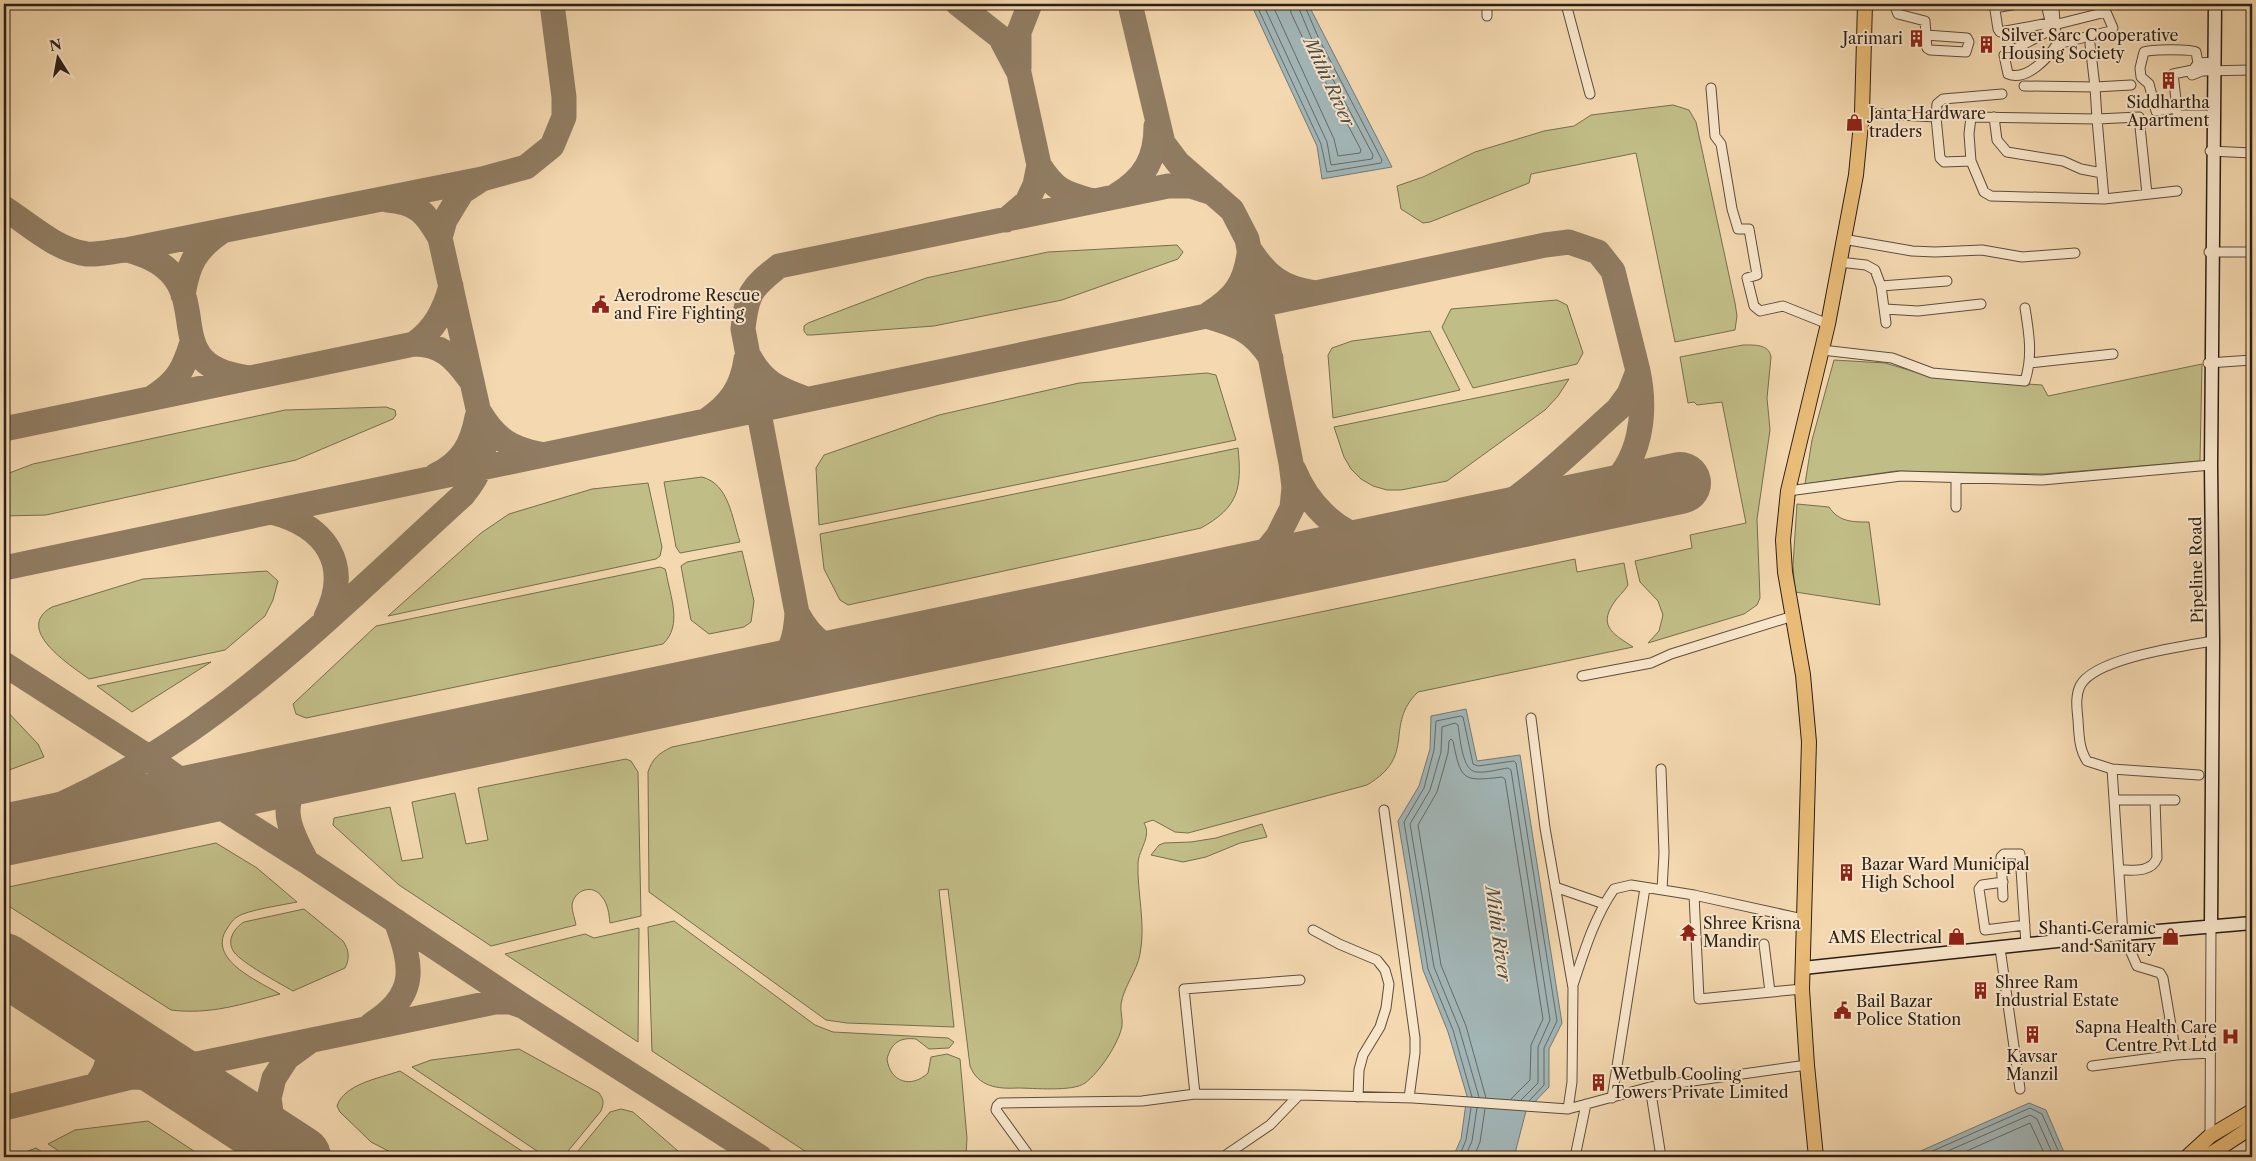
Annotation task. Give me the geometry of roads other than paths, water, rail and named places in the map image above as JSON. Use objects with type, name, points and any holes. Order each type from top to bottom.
[{"type":"main road","points":[[1816,1157],[1802,989],[1809,742],[1803,675],[1785,572],[1783,540],[1788,491],[1828,324],[1856,174],[1862,113],[1865,4]]},
{"type":"main road","points":[[2187,1157],[2210,1136],[2252,1111]]},
{"type":"main road","points":[[2208,1156],[2252,1128]]},
{"type":"street","points":[[1487,4],[1487,16]]},
{"type":"street","points":[[1566,4],[1590,94]]},
{"type":"street","points":[[1894,4],[1898,14],[1925,21],[1926,35]]},
{"type":"street","points":[[2018,4],[1994,6],[2000,32],[2049,23],[2050,7]]},
{"type":"street","points":[[2211,4],[2213,36]]},
{"type":"street","name":"Pipeline Road","points":[[2210,1136],[2210,912],[2213,900],[2208,877],[2209,465],[2213,36],[2216,4]]},
{"type":"street","points":[[2050,7],[2054,26],[2057,44],[2050,55],[2030,71],[2013,76],[2008,74],[2004,55],[2054,26],[2106,12],[2113,28],[2110,31],[2057,44]]},
{"type":"street","points":[[2090,44],[2104,199]]},
{"type":"street","points":[[2162,48],[2174,52],[2193,50],[2196,52],[2198,63],[2193,70],[2173,74],[2176,108],[2156,111],[2149,84],[2141,77],[2140,68],[2144,52],[2162,48]]},
{"type":"street","points":[[2198,63],[2252,70]]},
{"type":"street","points":[[2192,76],[2213,66]]},
{"type":"street","points":[[2024,86],[2095,87],[2131,84]]},
{"type":"street","points":[[1711,88],[1715,136],[1721,144],[1732,209],[1738,228],[1749,229],[1757,275],[1747,278],[1754,306],[1760,311],[1783,306],[1828,324]]},
{"type":"street","points":[[1971,162],[1944,162],[1940,158],[1936,117],[1937,104],[1943,99],[2002,94]]},
{"type":"street","points":[[1862,113],[1936,117]]},
{"type":"street","points":[[2177,115],[2213,115]]},
{"type":"street","points":[[2147,194],[2139,117],[2097,119],[1972,117],[1969,134],[1971,162],[1984,192],[1990,196],[2104,199],[2176,191]]},
{"type":"street","points":[[1994,117],[1997,140],[2007,152],[2063,161],[2080,169],[2102,173]]},
{"type":"street","points":[[2213,151],[2252,153]]},
{"type":"street","points":[[1844,239],[1912,251],[1982,250],[2022,257],[2075,253]]},
{"type":"street","points":[[2211,252],[2252,252]]},
{"type":"street","points":[[1839,262],[1873,267],[1882,286],[1886,323]]},
{"type":"street","points":[[1882,286],[1947,281]]},
{"type":"street","points":[[1885,308],[1918,311],[1981,304]]},
{"type":"street","points":[[1822,350],[1892,358],[1932,373],[2025,381],[2030,363],[2030,338],[2025,308]]},
{"type":"street","points":[[2030,363],[2112,354]]},
{"type":"street","points":[[2210,362],[2252,360]]},
{"type":"street","points":[[1788,491],[1901,476],[2042,480],[2209,465]]},
{"type":"street","points":[[1956,478],[1956,508]]},
{"type":"street","points":[[1582,676],[1651,662],[1793,616]]},
{"type":"street","points":[[2199,775],[2112,769],[2087,761],[2081,752],[2076,701],[2081,685],[2095,672],[2119,661],[2210,642]]},
{"type":"street","points":[[1531,718],[1555,887],[1573,988],[1572,1082],[1568,1109]]},
{"type":"street","points":[[1661,768],[1664,852],[1662,890]]},
{"type":"street","points":[[2112,769],[2123,934],[2137,966],[2160,973],[2163,978],[2176,1055]]},
{"type":"street","points":[[2114,800],[2175,800]]},
{"type":"street","points":[[2119,870],[2148,868],[2154,864],[2157,858],[2155,801]]},
{"type":"street","points":[[1384,810],[1415,1038],[1411,1098]]},
{"type":"street","points":[[2004,897],[2001,857],[2004,854],[2020,854],[2026,945]]},
{"type":"street","points":[[2003,882],[1982,885],[1979,889],[1984,929],[1986,931],[2025,925]]},
{"type":"street","points":[[1573,988],[1586,945],[1604,904],[1614,889],[1630,885],[1694,895],[1803,919]]},
{"type":"street","points":[[1555,887],[1604,904]]},
{"type":"street","points":[[1612,1098],[1645,888]]},
{"type":"street","points":[[1694,895],[1699,999],[1802,989]]},
{"type":"street","points":[[1802,968],[2211,925],[2252,923]]},
{"type":"street","points":[[1313,930],[1377,960],[1385,970],[1389,984],[1386,1008],[1380,1027],[1362,1055],[1359,1070],[1358,1096]]},
{"type":"street","points":[[1991,930],[1997,948],[2020,1089]]},
{"type":"street","points":[[1764,944],[1770,992]]},
{"type":"street","points":[[1195,1094],[1184,989],[1300,980]]},
{"type":"street","points":[[2092,1066],[2176,1055],[2210,1053]]},
{"type":"street","points":[[1030,1157],[996,1110],[1000,1104],[1142,1101],[1195,1094],[1411,1098],[1568,1109],[1650,1087],[1807,1065]]},
{"type":"street","points":[[1650,1087],[1661,1157]]},
{"type":"street","points":[[1223,1157],[1270,1125],[1299,1095]]},
{"type":"street","points":[[1575,1157],[1586,1104]]},
{"type":"water","name":"Mithi River","points":[[1251,4],[1308,4],[1392,167],[1322,179],[1317,146]]},
{"type":"water","name":"Mithi River","points":[[1466,709],[1477,761],[1520,755],[1562,1023],[1549,1049],[1549,1087],[1526,1111],[1514,1157],[1453,1157],[1461,1139],[1467,1096],[1448,1032],[1423,970],[1398,821],[1419,786],[1430,749],[1431,716]]},
{"type":"water","points":[[2029,1103],[2046,1110],[2066,1157],[1907,1157]]},
{"type":"place","name":"Jarimari","points":[[1917,38]]},
{"type":"place","name":"Silver Sarc Cooperative Housing Society","points":[[1987,44]]},
{"type":"place","name":"Siddhartha Apartment","points":[[2168,80]]},
{"type":"place","name":"Janta Hardware traders","points":[[1855,122]]},
{"type":"place","name":"Aerodrome Rescue and Fire Fighting","points":[[600,304]]},
{"type":"place","name":"Bazar Ward Municipal High School","points":[[1847,873]]},
{"type":"place","name":"Shree Krisna Mandir","points":[[1689,932]]},
{"type":"place","name":"AMS Electrical","points":[[1956,937]]},
{"type":"place","name":"Shanti Ceramic and Sanitary","points":[[2170,937]]},
{"type":"place","name":"Shree Ram Industrial Estate","points":[[1981,991]]},
{"type":"place","name":"Bail Bazar Police Station","points":[[1842,1010]]},
{"type":"place","name":"Kavsar Manzil","points":[[2032,1035]]},
{"type":"place","name":"Sapna Health Care Centre Pvt Ltd","points":[[2231,1036]]},
{"type":"place","name":"Wetbulb Cooling Towers Private Limited","points":[[1598,1083]]}]
